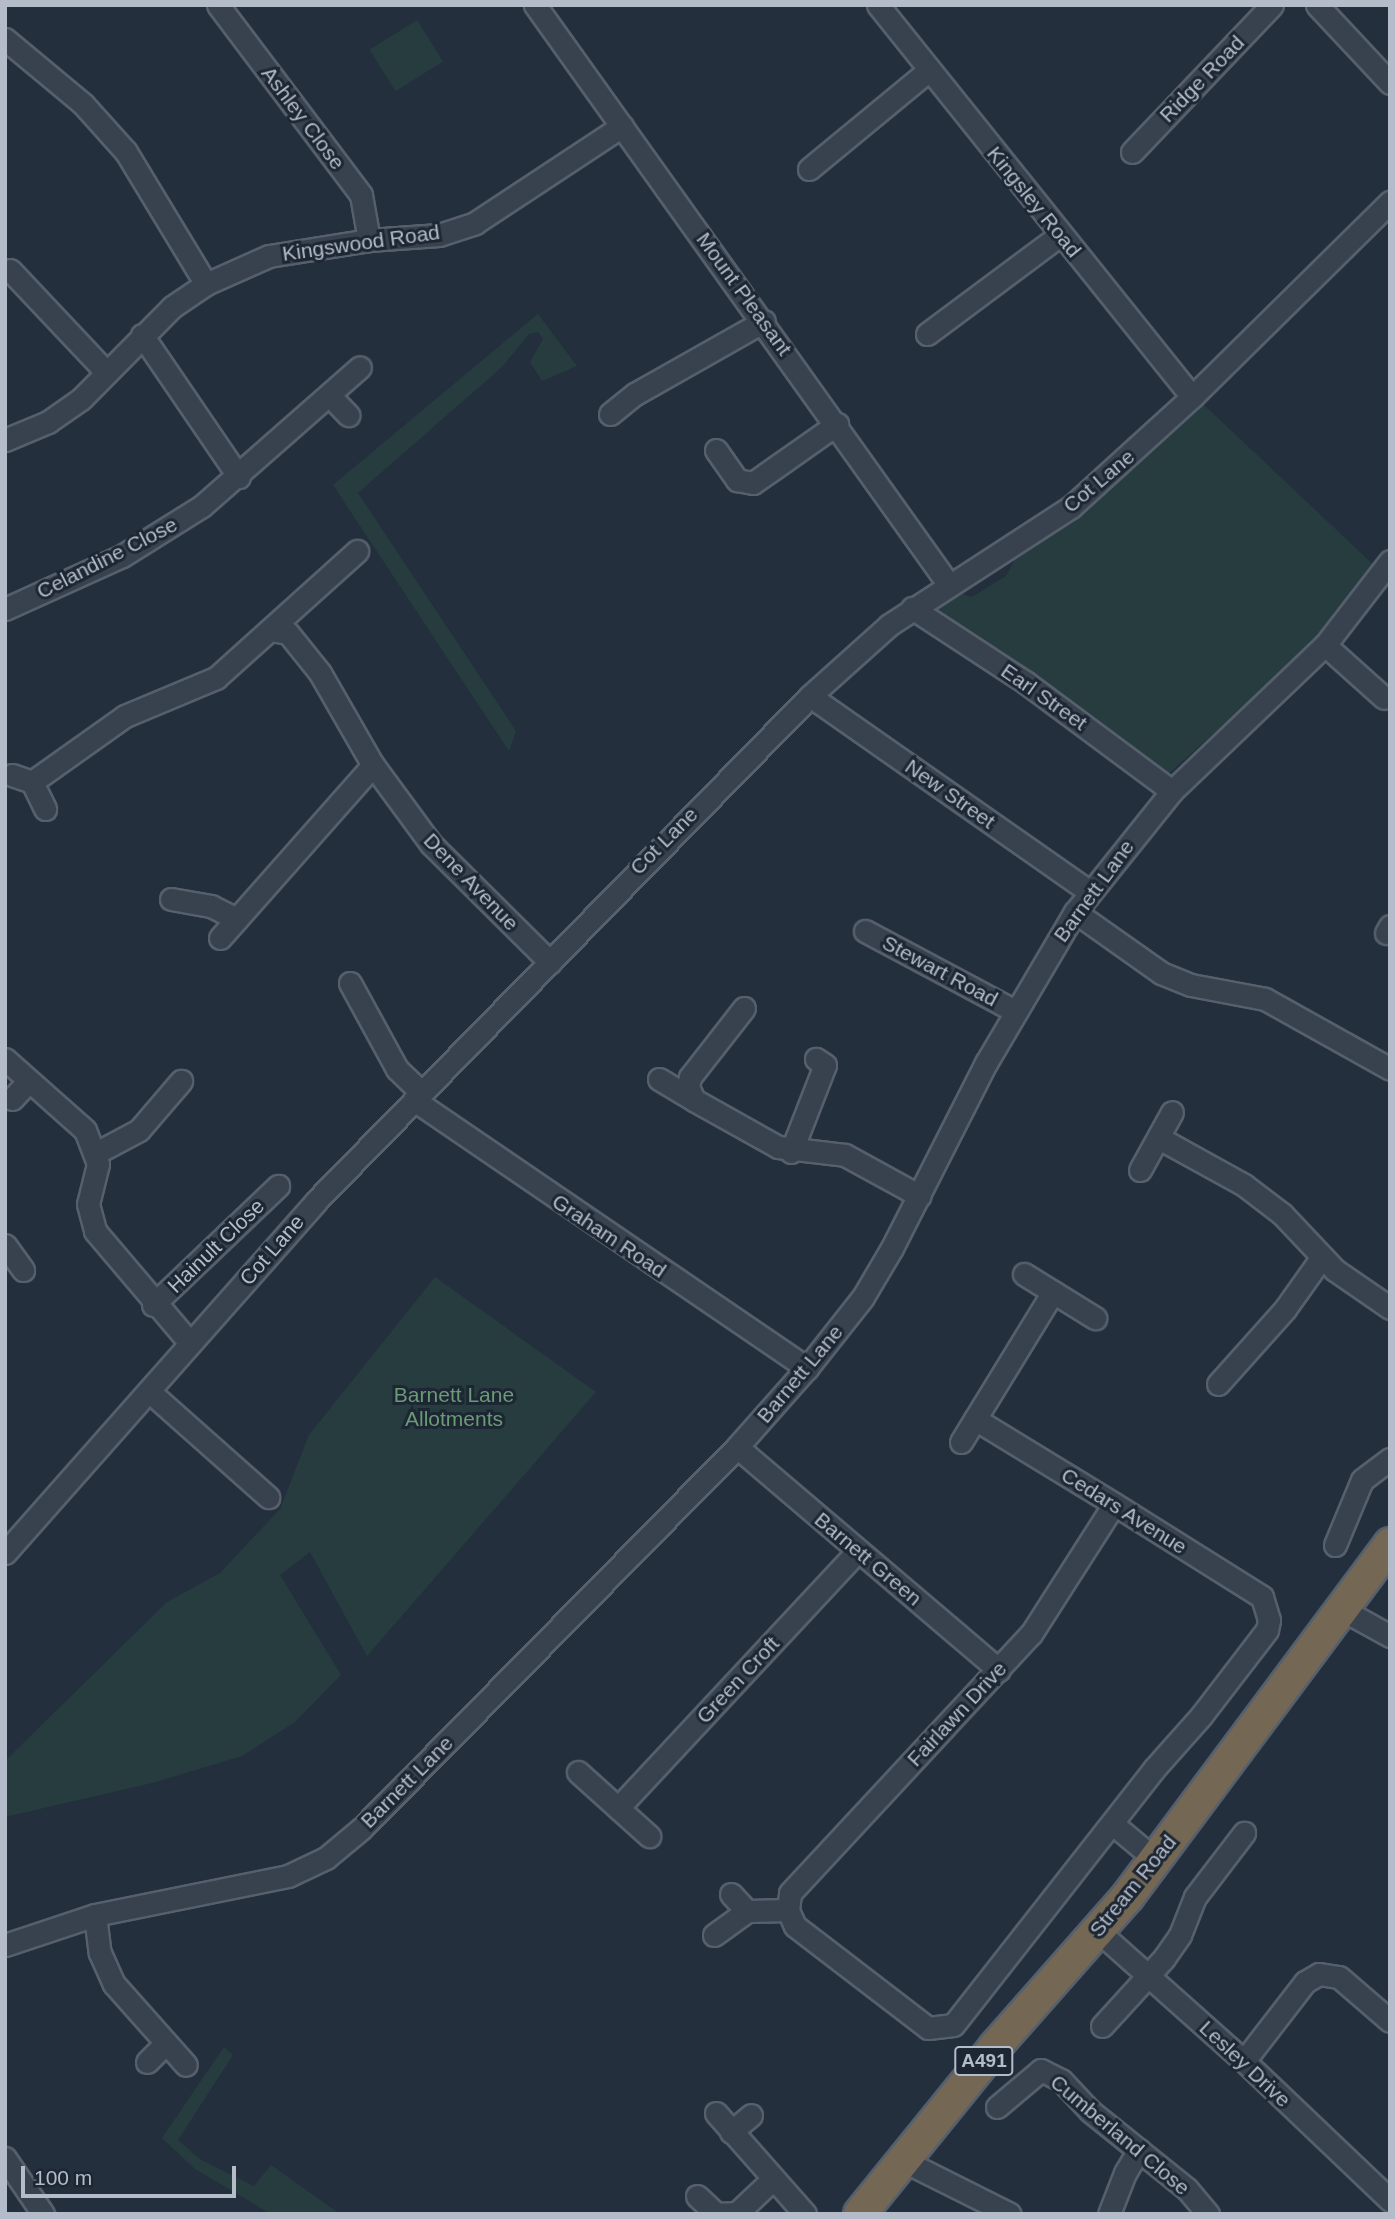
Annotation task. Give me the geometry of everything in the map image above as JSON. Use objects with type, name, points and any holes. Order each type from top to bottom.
[{"type":"highway","name":"Stream Road","points":[[859,2214],[906,2162],[995,2047],[1098,1931],[1156,1860],[1390,1544]]},
{"type":"street","name":"Ashley Close","points":[[218,5],[360,195],[369,240]]},
{"type":"street","name":"Mount Pleasant","points":[[535,5],[764,321],[949,585]]},
{"type":"street","name":"Kingsley Road","points":[[878,5],[1192,397]]},
{"type":"street","name":"Ridge Road","points":[[1132,152],[1272,5]]},
{"type":"street","points":[[1317,5],[1390,83]]},
{"type":"street","points":[[5,38],[83,104],[126,152],[206,284]]},
{"type":"street","points":[[808,169],[929,70]]},
{"type":"street","name":"Kingswood Road","points":[[5,440],[48,422],[107,373],[172,307],[206,284],[269,256],[369,240],[439,235],[475,223],[622,126]]},
{"type":"street","name":"Cot Lane","points":[[5,1553],[151,1393],[190,1343],[316,1201],[810,696],[912,608],[1071,507],[1192,397],[1390,202]]},
{"type":"street","points":[[927,334],[1060,235]]},
{"type":"street","points":[[10,267],[107,373]]},
{"type":"street","points":[[610,414],[635,394],[764,321]]},
{"type":"street","points":[[142,335],[239,477]]},
{"type":"street","name":"Celandine Close","points":[[5,609],[158,536],[239,477],[360,367]]},
{"type":"street","points":[[329,395],[348,415]]},
{"type":"street","points":[[716,450],[737,480],[753,483],[837,424]]},
{"type":"street","points":[[45,809],[22,778],[125,716],[216,678],[357,551]]},
{"type":"street","name":"Barnett Lane","points":[[5,1945],[95,1915],[288,1876],[327,1858],[362,1828],[737,1447],[807,1368],[863,1297],[920,1196],[1015,1011],[1075,912],[1172,791],[1325,645],[1390,561]]},
{"type":"street","name":"Earl Street","points":[[912,608],[1025,682],[1172,791]]},
{"type":"street","name":"Dene Avenue","points":[[270,630],[288,633],[320,673],[373,765],[458,874],[550,962]]},
{"type":"street","points":[[1325,645],[1384,698]]},
{"type":"street","name":"New Street","points":[[810,696],[1090,892]]},
{"type":"street","points":[[220,938],[373,765]]},
{"type":"street","points":[[171,899],[211,906],[237,919]]},
{"type":"street","points":[[1075,912],[1161,973],[1191,985],[1265,999],[1390,1069]]},
{"type":"street","name":"Stewart Road","points":[[865,928],[1015,1011]]},
{"type":"street","name":"Graham Road","points":[[350,983],[368,1001],[397,1069],[417,1096],[807,1368]]},
{"type":"street","points":[[694,1100],[688,1087],[690,1077],[744,1008]]},
{"type":"street","points":[[5,1059],[85,1130],[96,1153],[98,1172],[88,1205],[95,1231],[153,1305],[190,1343]]},
{"type":"street","points":[[791,1152],[825,1065],[816,1059]]},
{"type":"street","points":[[659,1079],[748,1133],[791,1152],[845,1155],[920,1196]]},
{"type":"street","points":[[12,1099],[29,1081]]},
{"type":"street","points":[[96,1153],[113,1148],[139,1130],[181,1081]]},
{"type":"street","points":[[1140,1170],[1172,1112]]},
{"type":"street","points":[[1159,1138],[1244,1185],[1282,1214],[1322,1257],[1390,1308]]},
{"type":"street","name":"Hainult Close","points":[[153,1305],[278,1186]]},
{"type":"street","points":[[6,1250],[23,1270]]},
{"type":"street","points":[[1217,1384],[1285,1308],[1322,1257]]},
{"type":"street","points":[[1024,1274],[1095,1318]]},
{"type":"street","points":[[961,1442],[1053,1292]]},
{"type":"street","points":[[151,1393],[268,1497]]},
{"type":"street","name":"Cedars Avenue","points":[[975,1419],[1262,1597],[1268,1608],[1267,1630],[1114,1825]]},
{"type":"street","name":"Barnett Green","points":[[737,1447],[999,1670]]},
{"type":"street","points":[[1335,1545],[1362,1480],[1390,1459]]},
{"type":"street","name":"Fairlawn Drive","points":[[788,1910],[789,1892],[999,1670],[1063,1589],[1114,1504]]},
{"type":"street","name":"Green Croft","points":[[618,1808],[858,1551]]},
{"type":"street","points":[[1343,1610],[1390,1636]]},
{"type":"street","points":[[578,1772],[649,1836]]},
{"type":"street","points":[[714,1936],[747,1911],[788,1910],[795,1926],[918,2023],[944,2029],[953,2025],[1114,1825],[1156,1860]]},
{"type":"street","points":[[1102,2026],[1150,1978],[1180,1935],[1195,1897],[1244,1833]]},
{"type":"street","points":[[731,1894],[747,1911]]},
{"type":"street","points":[[95,1915],[100,1953],[114,1984],[186,2065]]},
{"type":"street","name":"Lesley Drive","points":[[1098,1931],[1244,2061],[1390,2200]]},
{"type":"street","points":[[1244,2061],[1305,1982],[1319,1975],[1339,1977],[1390,2021]]},
{"type":"street","points":[[146,2062],[165,2044]]},
{"type":"street","name":"Cumberland Close","points":[[997,2107],[1039,2061],[1090,2111],[1187,2189],[1208,2214]]},
{"type":"street","points":[[716,2113],[805,2214]]},
{"type":"street","points":[[731,2132],[751,2115]]},
{"type":"street","points":[[1109,2214],[1125,2173],[1139,2150]]},
{"type":"street","points":[[5,2158],[43,2214]]},
{"type":"street","points":[[906,2162],[1010,2214]]},
{"type":"street","points":[[696,2196],[713,2213],[737,2213],[773,2179]]},
{"type":"green space","points":[[417,20],[443,62],[395,91],[370,50]]},
{"type":"green space","points":[[538,314],[577,366],[542,381],[530,362],[543,339],[538,332],[529,334],[502,367],[358,493],[516,731],[509,751],[333,485]]},
{"type":"green space","points":[[1203,404],[1378,569],[1336,624],[1166,776],[929,609],[957,592],[972,597],[1006,576],[1018,554],[1079,513]]},
{"type":"green space","name":"Barnett Lane Allotments","points":[[435,1277],[596,1392],[367,1656],[310,1552],[280,1575],[341,1675],[295,1722],[242,1756],[152,1783],[5,1817],[5,1761],[167,1602],[220,1573],[280,1509],[309,1435]]},
{"type":"green space","points":[[224,2047],[233,2055],[178,2140],[201,2160],[254,2186],[271,2165],[340,2214],[271,2214],[195,2169],[162,2138]]}]
